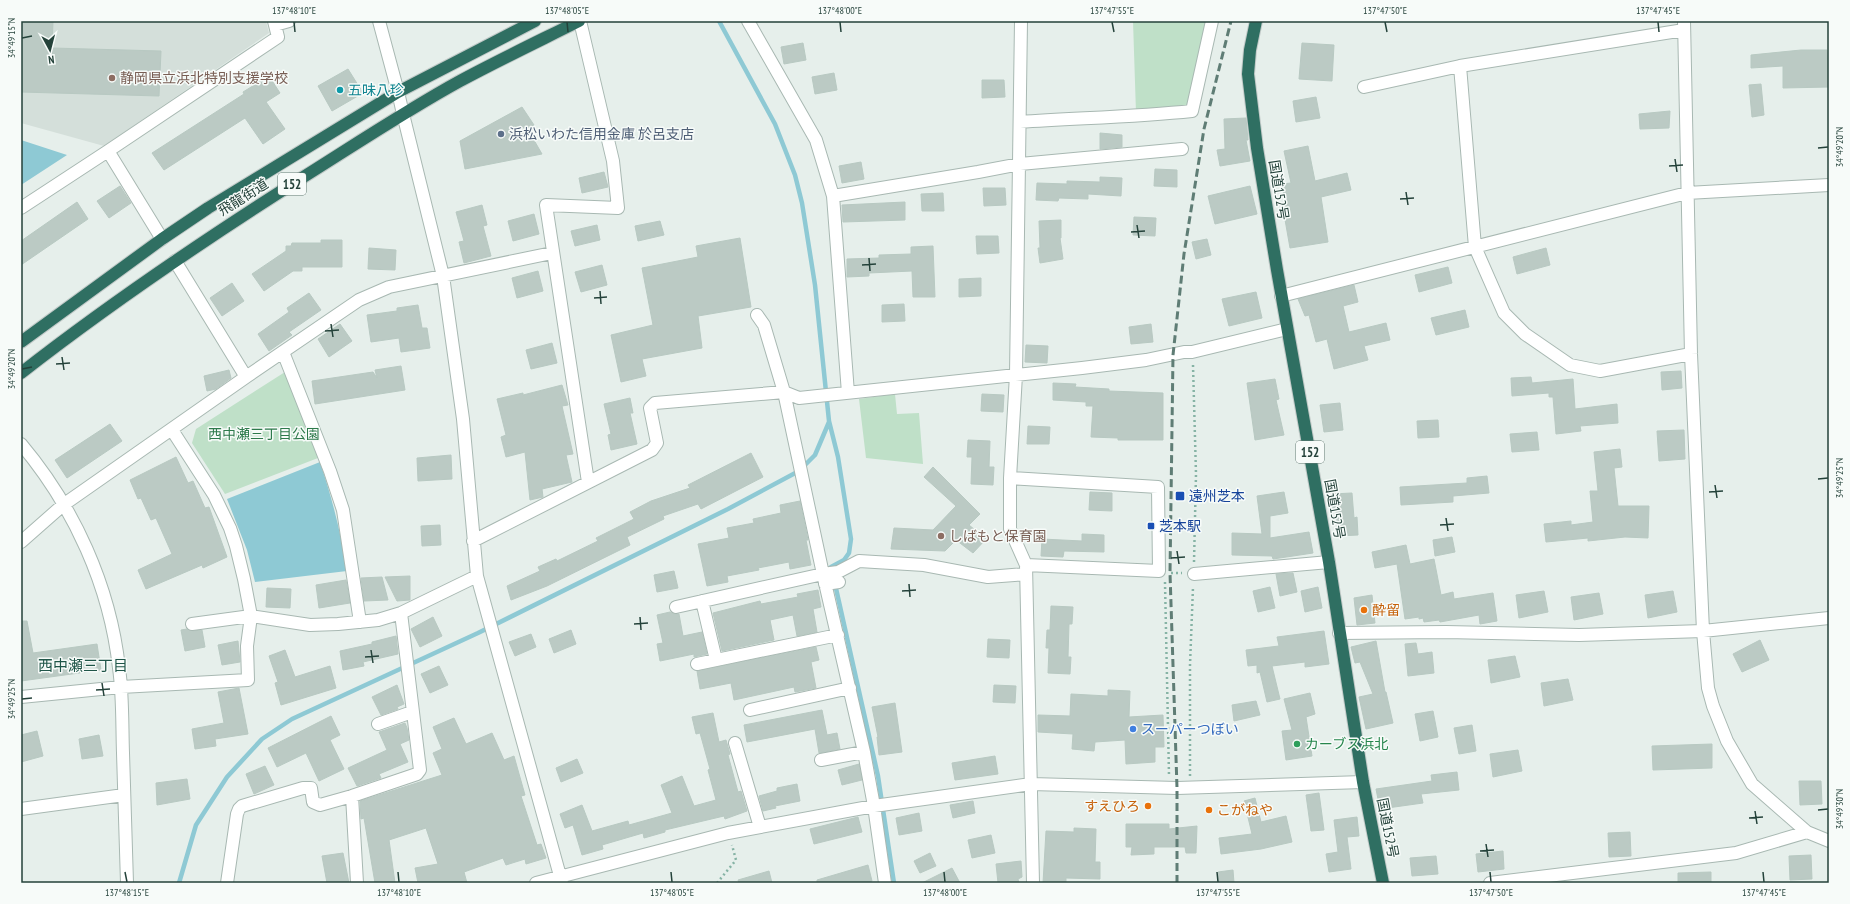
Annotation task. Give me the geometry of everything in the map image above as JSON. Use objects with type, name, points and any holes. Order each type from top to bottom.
[{"type":"highway","name":"飛龍街道","points":[[21,342],[162,239],[208,208],[398,92],[535,21]]},
{"type":"highway","name":"飛龍街道","points":[[21,373],[57,345],[226,226],[403,114],[461,81],[580,21]]},
{"type":"highway","name":"国道152号","points":[[1256,21],[1250,50],[1248,74],[1257,148],[1287,329],[1329,562],[1363,782],[1383,883]]},
{"type":"street","points":[[21,208],[278,37],[274,23],[289,21]]},
{"type":"street","points":[[379,21],[444,276],[463,419],[477,576],[561,880]]},
{"type":"street","points":[[580,21],[613,161],[618,208],[546,205],[552,253],[588,482]]},
{"type":"street","points":[[748,21],[816,140],[833,196],[844,393]]},
{"type":"street","points":[[1021,21],[1016,375],[1010,478],[1010,529],[1026,570],[1033,883]]},
{"type":"street","points":[[1020,122],[1133,117],[1192,111],[1212,21]]},
{"type":"street","points":[[1364,86],[1460,66],[1684,26],[1691,354],[1703,630],[1708,688],[1713,706],[1727,741],[1752,784],[1807,832],[1829,841]]},
{"type":"street","points":[[1460,66],[1475,247],[1504,313],[1525,334],[1570,365],[1600,371],[1691,354]]},
{"type":"street","points":[[833,196],[1020,164],[1182,149]]},
{"type":"street","points":[[108,151],[162,239]]},
{"type":"street","points":[[1282,296],[1687,193],[1829,185]]},
{"type":"street","points":[[21,542],[63,505],[359,300],[389,287],[552,253]]},
{"type":"street","points":[[175,261],[246,377]]},
{"type":"street","points":[[757,316],[764,325],[784,392],[803,480],[831,578],[838,635],[852,679],[864,752],[881,805],[885,883]]},
{"type":"street","points":[[473,541],[645,454],[656,447],[656,439],[650,408],[652,405],[784,392],[799,398],[1089,368],[1146,360],[1184,352],[1192,352],[1287,329]]},
{"type":"street","points":[[283,352],[330,471],[343,510],[360,622]]},
{"type":"street","points":[[21,697],[121,687],[248,680],[247,646],[251,616],[240,559],[230,528],[214,495],[172,430]]},
{"type":"street","points":[[21,444],[44,471],[85,545],[99,578],[116,646],[121,687],[127,883]]},
{"type":"street","points":[[676,606],[831,578],[859,561],[924,565],[988,577],[1026,570],[1161,571],[1158,487],[1010,478]]},
{"type":"street","points":[[1194,574],[1329,562]]},
{"type":"street","points":[[192,624],[251,616],[310,624],[378,620],[401,613],[477,576]]},
{"type":"street","points":[[702,601],[716,660]]},
{"type":"street","points":[[227,883],[237,814],[238,809],[242,806],[303,788],[311,788],[314,802],[320,805],[417,774],[420,770],[401,613]]},
{"type":"street","points":[[1339,633],[1446,632],[1579,635],[1703,630],[1829,618]]},
{"type":"street","points":[[697,664],[838,635]]},
{"type":"street","points":[[750,710],[852,679]]},
{"type":"street","points":[[378,724],[412,712]]},
{"type":"street","points":[[735,743],[760,827]]},
{"type":"street","points":[[821,760],[864,752]]},
{"type":"street","points":[[536,883],[561,880],[728,833],[881,805],[1031,784],[1190,788],[1363,782]]},
{"type":"street","points":[[21,809],[124,795]]},
{"type":"street","points":[[352,796],[357,883]]},
{"type":"street","points":[[1490,883],[1736,853],[1807,832]]},
{"type":"path","points":[[1190,788],[1190,666],[1196,474],[1192,352]]},
{"type":"path","points":[[1169,788],[1161,571],[1194,574]]},
{"type":"path","points":[[717,883],[736,860],[728,833]]},
{"type":"shaded area","name":"静岡県立浜北特別支援学校","points":[[21,21],[266,21],[269,33],[104,146],[21,123]]},
{"type":"green space","points":[[1133,21],[1215,21],[1189,109],[1136,113]]},
{"type":"green space","name":"西中瀬三丁目公園","points":[[285,372],[318,458],[225,494],[192,443],[196,429]]},
{"type":"green space","points":[[895,394],[897,414],[919,413],[923,464],[866,458],[859,399]]},
{"type":"water","points":[[21,140],[67,155],[21,185]]},
{"type":"water","points":[[320,462],[336,516],[347,571],[255,582],[247,550],[227,499]]},
{"type":"building","points":[[21,21],[53,21],[52,48],[161,51],[159,96],[21,92]]},
{"type":"building","points":[[803,43],[806,60],[784,64],[781,47]]},
{"type":"building","points":[[1302,43],[1334,45],[1332,81],[1299,79]]},
{"type":"building","points":[[1801,50],[1827,50],[1829,87],[1783,88],[1783,66],[1751,68],[1751,55]]},
{"type":"building","name":"五味八珍","points":[[348,69],[363,93],[332,111],[318,86]]},
{"type":"building","points":[[834,73],[837,90],[815,94],[812,77]]},
{"type":"building","points":[[269,76],[280,93],[266,102],[285,129],[263,144],[245,118],[164,170],[152,153],[244,94],[243,92]]},
{"type":"building","points":[[982,80],[1004,80],[1005,97],[982,98]]},
{"type":"building","points":[[1761,84],[1764,115],[1752,117],[1749,85]]},
{"type":"building","points":[[1316,97],[1320,118],[1296,122],[1293,101]]},
{"type":"building","name":"浜松いわた信用金庫 於呂支店","points":[[522,107],[534,125],[527,128],[542,154],[465,169],[460,141]]},
{"type":"building","points":[[1670,111],[1669,128],[1640,129],[1639,114]]},
{"type":"building","points":[[1246,118],[1248,140],[1246,140],[1250,161],[1220,166],[1217,150],[1225,149],[1224,119]]},
{"type":"building","points":[[1100,133],[1122,135],[1122,147],[1100,149]]},
{"type":"building","points":[[1308,146],[1315,181],[1347,173],[1351,190],[1321,197],[1328,242],[1290,248],[1284,214],[1287,214],[1282,184],[1291,183],[1284,151]]},
{"type":"building","points":[[861,162],[864,179],[842,183],[839,166]]},
{"type":"building","points":[[1155,169],[1177,170],[1177,187],[1154,186]]},
{"type":"building","points":[[604,172],[608,187],[582,193],[579,178]]},
{"type":"building","points":[[1100,177],[1122,178],[1121,196],[1088,194],[1088,199],[1059,198],[1058,201],[1036,200],[1037,183],[1067,184],[1067,181],[1100,182]]},
{"type":"building","points":[[120,186],[131,203],[109,218],[97,201]]},
{"type":"building","points":[[1250,186],[1257,214],[1215,224],[1208,196]]},
{"type":"building","points":[[983,188],[1005,188],[1006,205],[984,206]]},
{"type":"building","points":[[943,193],[944,211],[922,211],[921,194]]},
{"type":"building","points":[[77,202],[88,219],[21,265],[21,241]]},
{"type":"building","points":[[905,202],[905,220],[843,222],[842,205]]},
{"type":"building","points":[[482,205],[487,225],[483,226],[491,256],[464,263],[459,242],[464,241],[456,212]]},
{"type":"building","points":[[534,214],[539,234],[513,241],[508,221]]},
{"type":"building","points":[[1134,217],[1156,218],[1155,236],[1133,235]]},
{"type":"building","points":[[1061,220],[1060,238],[1063,259],[1040,263],[1038,248],[1040,248],[1039,221]]},
{"type":"building","points":[[660,221],[664,235],[638,241],[635,226]]},
{"type":"building","points":[[597,225],[600,240],[575,246],[571,231]]},
{"type":"building","points":[[976,236],[998,236],[999,253],[977,254]]},
{"type":"building","points":[[740,238],[751,307],[698,316],[702,348],[642,359],[646,376],[621,382],[611,335],[653,325],[642,268],[698,257],[696,246]]},
{"type":"building","points":[[1207,239],[1211,255],[1196,259],[1192,242]]},
{"type":"building","points":[[321,240],[342,240],[342,267],[302,267],[302,271],[293,271],[264,291],[252,274],[286,251],[286,246],[291,246],[292,243],[321,243]]},
{"type":"building","points":[[933,246],[935,297],[913,297],[912,271],[869,273],[869,276],[847,277],[847,259],[879,258],[879,255],[911,254],[911,247]]},
{"type":"building","points":[[369,248],[396,250],[395,270],[368,269]]},
{"type":"building","points":[[1546,248],[1550,265],[1517,274],[1513,257]]},
{"type":"building","points":[[602,265],[607,285],[581,292],[575,272]]},
{"type":"building","points":[[1448,267],[1452,283],[1419,292],[1415,275]]},
{"type":"building","points":[[538,271],[543,291],[517,298],[512,278]]},
{"type":"building","points":[[981,278],[981,296],[959,297],[959,279]]},
{"type":"building","points":[[232,283],[244,301],[222,316],[210,298]]},
{"type":"building","points":[[1354,285],[1358,302],[1343,306],[1349,332],[1386,323],[1390,340],[1364,346],[1368,360],[1334,369],[1327,339],[1316,342],[1309,315],[1305,316],[1298,299]]},
{"type":"building","points":[[1256,292],[1262,318],[1229,326],[1222,299]]},
{"type":"building","points":[[309,293],[321,310],[289,332],[292,335],[269,351],[258,334],[289,312],[287,308]]},
{"type":"building","points":[[904,304],[905,321],[882,322],[882,305]]},
{"type":"building","points":[[418,305],[422,328],[427,328],[430,348],[401,352],[399,338],[371,342],[367,315],[397,311],[397,308]]},
{"type":"building","points":[[1465,310],[1469,327],[1436,335],[1431,318]]},
{"type":"building","points":[[340,324],[352,341],[329,357],[318,339]]},
{"type":"building","points":[[1151,324],[1153,342],[1131,344],[1129,327]]},
{"type":"building","points":[[552,343],[557,363],[531,369],[526,350]]},
{"type":"building","points":[[1026,345],[1048,346],[1047,363],[1025,362]]},
{"type":"building","points":[[401,366],[405,390],[315,404],[312,381],[373,372],[377,378],[375,370]]},
{"type":"building","points":[[229,370],[231,378],[216,389],[207,391],[204,376]]},
{"type":"building","points":[[1681,371],[1682,388],[1662,390],[1661,372]]},
{"type":"building","points":[[1531,377],[1532,383],[1573,379],[1575,409],[1617,404],[1618,423],[1580,426],[1581,431],[1556,434],[1553,397],[1549,397],[1549,393],[1512,396],[1511,378]]},
{"type":"building","points":[[1275,379],[1279,399],[1276,400],[1284,435],[1255,440],[1247,383]]},
{"type":"building","points":[[1053,383],[1076,384],[1075,387],[1109,389],[1109,391],[1163,393],[1163,440],[1118,440],[1118,438],[1091,437],[1093,406],[1086,406],[1086,402],[1053,400]]},
{"type":"building","points":[[562,385],[568,405],[562,406],[573,454],[566,455],[572,482],[542,489],[543,497],[530,500],[525,452],[506,457],[501,437],[506,435],[497,399],[523,393],[523,395]]},
{"type":"building","points":[[982,394],[1004,395],[1003,412],[981,411]]},
{"type":"building","points":[[630,398],[633,413],[630,413],[637,444],[611,450],[608,435],[611,434],[604,404]]},
{"type":"building","points":[[1340,403],[1343,430],[1324,432],[1320,405]]},
{"type":"building","points":[[1438,420],[1439,437],[1418,438],[1417,421]]},
{"type":"building","points":[[110,424],[122,441],[67,478],[55,460]]},
{"type":"building","points":[[1028,426],[1050,427],[1049,444],[1027,444]]},
{"type":"building","points":[[1684,430],[1685,459],[1659,461],[1657,431]]},
{"type":"building","points":[[1537,432],[1539,450],[1512,452],[1510,434]]},
{"type":"building","points":[[968,440],[990,441],[989,467],[994,467],[993,485],[971,484],[972,457],[967,457]]},
{"type":"building","points":[[1620,449],[1622,467],[1614,468],[1618,506],[1649,506],[1648,538],[1625,537],[1588,541],[1588,538],[1546,542],[1544,524],[1571,521],[1571,525],[1593,522],[1590,491],[1598,491],[1594,452]]},
{"type":"building","points":[[751,453],[763,477],[701,509],[698,504],[663,516],[664,519],[627,537],[630,545],[547,586],[511,600],[507,586],[540,571],[538,567],[556,559],[557,561],[598,541],[596,538],[634,519],[630,512],[651,501],[690,488],[688,485]]},
{"type":"building","points":[[451,455],[452,479],[418,481],[417,458]]},
{"type":"building","points":[[176,457],[188,483],[193,481],[205,508],[209,507],[227,557],[203,568],[202,565],[146,589],[138,570],[172,554],[156,518],[151,520],[141,498],[138,499],[130,480]]},
{"type":"building","name":"しばもと保育園","points":[[933,467],[980,514],[969,525],[986,539],[973,553],[956,540],[945,551],[891,549],[894,528],[933,530],[956,506],[924,477]]},
{"type":"building","points":[[1487,476],[1489,493],[1453,496],[1453,502],[1401,505],[1400,487],[1467,483],[1467,478]]},
{"type":"building","points":[[1090,492],[1112,493],[1112,511],[1089,510]]},
{"type":"building","points":[[1284,492],[1288,513],[1270,516],[1270,538],[1309,532],[1313,553],[1273,559],[1272,556],[1232,555],[1232,533],[1262,534],[1257,496]]},
{"type":"building","points":[[1352,493],[1354,518],[1357,517],[1358,535],[1338,536],[1336,511],[1333,511],[1332,494]]},
{"type":"building","points":[[800,501],[808,540],[806,540],[811,565],[790,569],[789,562],[758,568],[759,570],[727,576],[728,582],[707,586],[698,544],[729,538],[727,528],[754,523],[753,519],[781,513],[780,505]]},
{"type":"building","points":[[440,525],[441,545],[422,546],[421,526]]},
{"type":"building","points":[[1082,534],[1104,535],[1104,552],[1064,551],[1063,557],[1041,556],[1042,539],[1082,541]]},
{"type":"building","points":[[1452,537],[1455,552],[1435,556],[1433,540]]},
{"type":"building","points":[[1406,545],[1410,564],[1434,559],[1441,595],[1453,592],[1454,599],[1493,593],[1497,621],[1480,624],[1479,615],[1440,622],[1439,620],[1424,622],[1423,618],[1419,619],[1419,617],[1405,619],[1397,564],[1375,568],[1372,552]]},
{"type":"building","points":[[674,571],[678,588],[657,592],[654,575]]},
{"type":"building","points":[[1293,573],[1297,592],[1280,596],[1276,574]]},
{"type":"building","points":[[410,576],[410,600],[397,601],[385,577]]},
{"type":"building","points":[[382,577],[388,600],[364,601],[361,578]]},
{"type":"building","points":[[346,580],[350,603],[319,608],[316,585]]},
{"type":"building","points":[[1270,587],[1275,608],[1258,612],[1253,591]]},
{"type":"building","points":[[1318,587],[1322,608],[1305,612],[1301,591]]},
{"type":"building","points":[[267,588],[291,589],[290,608],[266,607]]},
{"type":"building","points":[[818,590],[821,607],[813,609],[817,632],[797,636],[793,615],[770,620],[774,640],[722,651],[713,613],[760,601],[761,604],[798,597],[797,594]]},
{"type":"building","points":[[1544,591],[1548,612],[1519,618],[1516,595]]},
{"type":"building","points":[[1673,591],[1677,612],[1648,618],[1645,595]]},
{"type":"building","points":[[1599,593],[1603,614],[1574,620],[1571,597]]},
{"type":"building","name":"酔留","points":[[1372,595],[1375,623],[1357,625],[1354,598]]},
{"type":"building","points":[[1051,606],[1073,607],[1072,624],[1069,624],[1068,657],[1071,657],[1070,674],[1048,673],[1049,648],[1046,648],[1047,630],[1050,630]]},
{"type":"building","points":[[670,612],[679,614],[683,636],[702,632],[707,654],[694,657],[694,654],[660,661],[657,644],[663,643],[657,615]]},
{"type":"building","points":[[433,617],[442,636],[420,647],[411,629]]},
{"type":"building","points":[[21,621],[27,621],[33,653],[97,644],[101,670],[21,681]]},
{"type":"building","points":[[187,629],[193,631],[202,630],[205,647],[185,651],[181,630]]},
{"type":"building","points":[[571,630],[576,644],[554,653],[549,639]]},
{"type":"building","points":[[1324,631],[1329,664],[1305,667],[1305,662],[1272,666],[1280,699],[1267,702],[1260,672],[1257,673],[1257,665],[1248,666],[1246,650],[1279,646],[1277,637]]},
{"type":"building","points":[[531,634],[536,647],[515,656],[509,642]]},
{"type":"building","points":[[396,636],[398,654],[363,662],[364,666],[343,670],[340,651],[372,644],[372,642]]},
{"type":"building","points":[[988,639],[1010,640],[1009,658],[987,657]]},
{"type":"building","points":[[1760,640],[1769,660],[1742,672],[1733,654]]},
{"type":"building","points":[[238,641],[240,662],[222,665],[218,645]]},
{"type":"building","points":[[1376,641],[1385,692],[1393,723],[1366,729],[1359,697],[1373,694],[1360,662],[1355,663],[1351,647]]},
{"type":"building","points":[[1416,643],[1418,654],[1432,652],[1434,673],[1408,676],[1405,644]]},
{"type":"building","points":[[816,647],[819,660],[811,662],[816,688],[795,692],[794,687],[734,700],[731,683],[700,689],[697,671]]},
{"type":"building","points":[[285,650],[295,677],[330,666],[336,688],[281,705],[275,683],[278,682],[269,656]]},
{"type":"building","points":[[1515,656],[1520,677],[1491,683],[1488,660]]},
{"type":"building","points":[[439,666],[448,685],[430,693],[421,674]]},
{"type":"building","points":[[1568,679],[1573,700],[1544,706],[1541,683]]},
{"type":"building","points":[[397,685],[404,704],[397,707],[398,709],[381,715],[372,697]]},
{"type":"building","points":[[994,685],[1016,686],[1015,703],[993,702]]},
{"type":"building","points":[[239,688],[248,734],[215,739],[216,746],[195,749],[192,729],[224,723],[218,692]]},
{"type":"building","points":[[1108,690],[1130,691],[1129,717],[1163,715],[1164,747],[1155,747],[1155,762],[1126,764],[1125,740],[1095,742],[1094,751],[1072,749],[1073,734],[1038,732],[1038,715],[1070,716],[1071,694],[1108,696]]},
{"type":"building","points":[[1310,693],[1315,714],[1306,717],[1312,756],[1286,760],[1282,731],[1292,730],[1284,699]]},
{"type":"building","points":[[1256,701],[1260,715],[1234,721],[1232,705]]},
{"type":"building","points":[[895,703],[902,752],[879,755],[878,737],[872,707]]},
{"type":"building","points":[[822,710],[827,735],[837,733],[840,749],[819,753],[815,729],[747,742],[744,725]]},
{"type":"building","points":[[1433,711],[1438,737],[1420,741],[1415,714]]},
{"type":"building","points":[[713,713],[719,742],[726,740],[730,754],[728,755],[738,792],[741,791],[747,811],[725,819],[724,816],[665,830],[665,832],[644,838],[643,833],[602,845],[603,849],[582,855],[573,825],[565,828],[560,814],[582,805],[592,831],[628,821],[629,825],[672,813],[661,785],[682,776],[694,806],[716,800],[708,770],[710,769],[700,733],[696,734],[692,717]]},
{"type":"building","points":[[331,716],[340,735],[330,740],[344,769],[319,781],[306,753],[277,767],[268,748]]},
{"type":"building","points":[[454,718],[466,744],[492,733],[504,760],[514,756],[525,795],[521,796],[537,845],[541,844],[546,858],[526,864],[525,859],[506,865],[503,858],[464,872],[467,883],[418,883],[415,868],[438,864],[426,828],[389,840],[395,883],[375,883],[364,818],[361,819],[360,801],[442,775],[433,753],[442,749],[433,727]]},
{"type":"building","points":[[405,723],[409,740],[400,744],[408,762],[379,774],[381,778],[357,786],[348,768],[387,750],[379,732]]},
{"type":"building","points":[[1472,725],[1476,751],[1459,754],[1454,728]]},
{"type":"building","points":[[37,731],[43,756],[21,762],[21,735]]},
{"type":"building","points":[[99,735],[103,756],[82,759],[79,739]]},
{"type":"building","points":[[1712,744],[1712,768],[1653,770],[1652,746]]},
{"type":"building","points":[[1518,750],[1522,771],[1493,777],[1490,754]]},
{"type":"building","points":[[995,756],[998,774],[955,780],[952,763]]},
{"type":"building","points":[[577,759],[583,773],[561,782],[556,768]]},
{"type":"building","points":[[859,764],[862,780],[842,785],[838,770]]},
{"type":"building","points":[[265,766],[274,785],[254,794],[246,774]]},
{"type":"building","points":[[1457,772],[1459,790],[1421,794],[1423,803],[1380,809],[1376,789],[1432,781],[1431,775]]},
{"type":"building","points":[[187,779],[190,799],[157,805],[156,783]]},
{"type":"building","points":[[1799,781],[1821,781],[1822,804],[1800,805]]},
{"type":"building","points":[[797,784],[800,801],[775,806],[776,808],[763,811],[759,796],[777,791],[777,788]]},
{"type":"building","points":[[1319,793],[1324,830],[1311,831],[1306,795]]},
{"type":"building","points":[[1255,798],[1261,822],[1286,816],[1292,842],[1261,849],[1221,854],[1219,838],[1252,834],[1244,801]]},
{"type":"building","points":[[973,801],[975,813],[953,818],[950,805]]},
{"type":"building","points":[[919,813],[922,831],[899,835],[896,818]]},
{"type":"building","points":[[858,817],[862,832],[814,844],[810,829]]},
{"type":"building","points":[[1357,817],[1359,836],[1347,837],[1351,869],[1329,872],[1326,854],[1338,852],[1334,820]]},
{"type":"building","points":[[1126,824],[1169,824],[1169,829],[1197,826],[1196,853],[1186,853],[1185,847],[1154,847],[1154,854],[1131,855],[1132,847],[1126,847]]},
{"type":"building","points":[[1074,828],[1096,829],[1095,862],[1100,862],[1100,879],[1066,878],[1066,883],[1043,883],[1046,831],[1074,832]]},
{"type":"building","points":[[1630,832],[1631,856],[1609,857],[1608,833]]},
{"type":"building","points":[[991,835],[995,853],[972,858],[968,840]]},
{"type":"building","points":[[1503,851],[1504,869],[1478,872],[1476,854]]},
{"type":"building","points":[[343,853],[349,883],[327,883],[322,856]]},
{"type":"building","points":[[930,853],[936,866],[920,873],[914,861]]},
{"type":"building","points":[[1811,855],[1812,879],[1790,880],[1789,856]]},
{"type":"building","points":[[1436,856],[1438,874],[1412,876],[1410,858]]},
{"type":"building","points":[[1021,861],[1022,877],[1018,879],[1019,883],[998,883],[996,864]]},
{"type":"building","points":[[868,865],[872,881],[865,883],[817,883],[817,880]]},
{"type":"building","points":[[952,868],[960,883],[922,883]]},
{"type":"building","points":[[1233,870],[1234,883],[1219,883],[1218,872]]},
{"type":"building","points":[[769,871],[772,883],[739,883],[738,880]]},
{"type":"building","points":[[1711,872],[1711,883],[1678,883],[1678,873]]},
{"type":"waterway","points":[[719,21],[775,124],[795,175],[802,203],[815,285],[829,421],[838,457],[851,539],[849,553],[844,560],[831,567],[832,571]]},
{"type":"waterway","points":[[179,883],[196,825],[227,777],[262,739],[292,719],[478,633],[728,509],[799,471],[815,455],[829,422]]},
{"type":"waterway","points":[[835,584],[878,776],[894,883]]},
{"type":"railway","points":[[1177,883],[1177,788],[1170,573],[1173,355],[1184,254],[1204,129],[1231,21]]},
{"type":"place","name":"静岡県立浜北特別支援学校","points":[[112,78]]},
{"type":"place","name":"五味八珍","points":[[340,90]]},
{"type":"place","name":"浜松いわた信用金庫 於呂支店","points":[[501,134]]},
{"type":"place","name":"遠州芝本","points":[[1180,496]]},
{"type":"place","name":"芝本駅","points":[[1151,526]]},
{"type":"place","name":"しばもと保育園","points":[[941,536]]},
{"type":"place","name":"酔留","points":[[1364,610]]},
{"type":"place","name":"スーパーつぼい","points":[[1133,729]]},
{"type":"place","name":"カーブス浜北","points":[[1297,744]]},
{"type":"place","name":"すえひろ","points":[[1148,806]]},
{"type":"place","name":"こがねや","points":[[1209,810]]},
{"type":"district","name":"西中瀬三丁目","points":[[83,665]]}]
